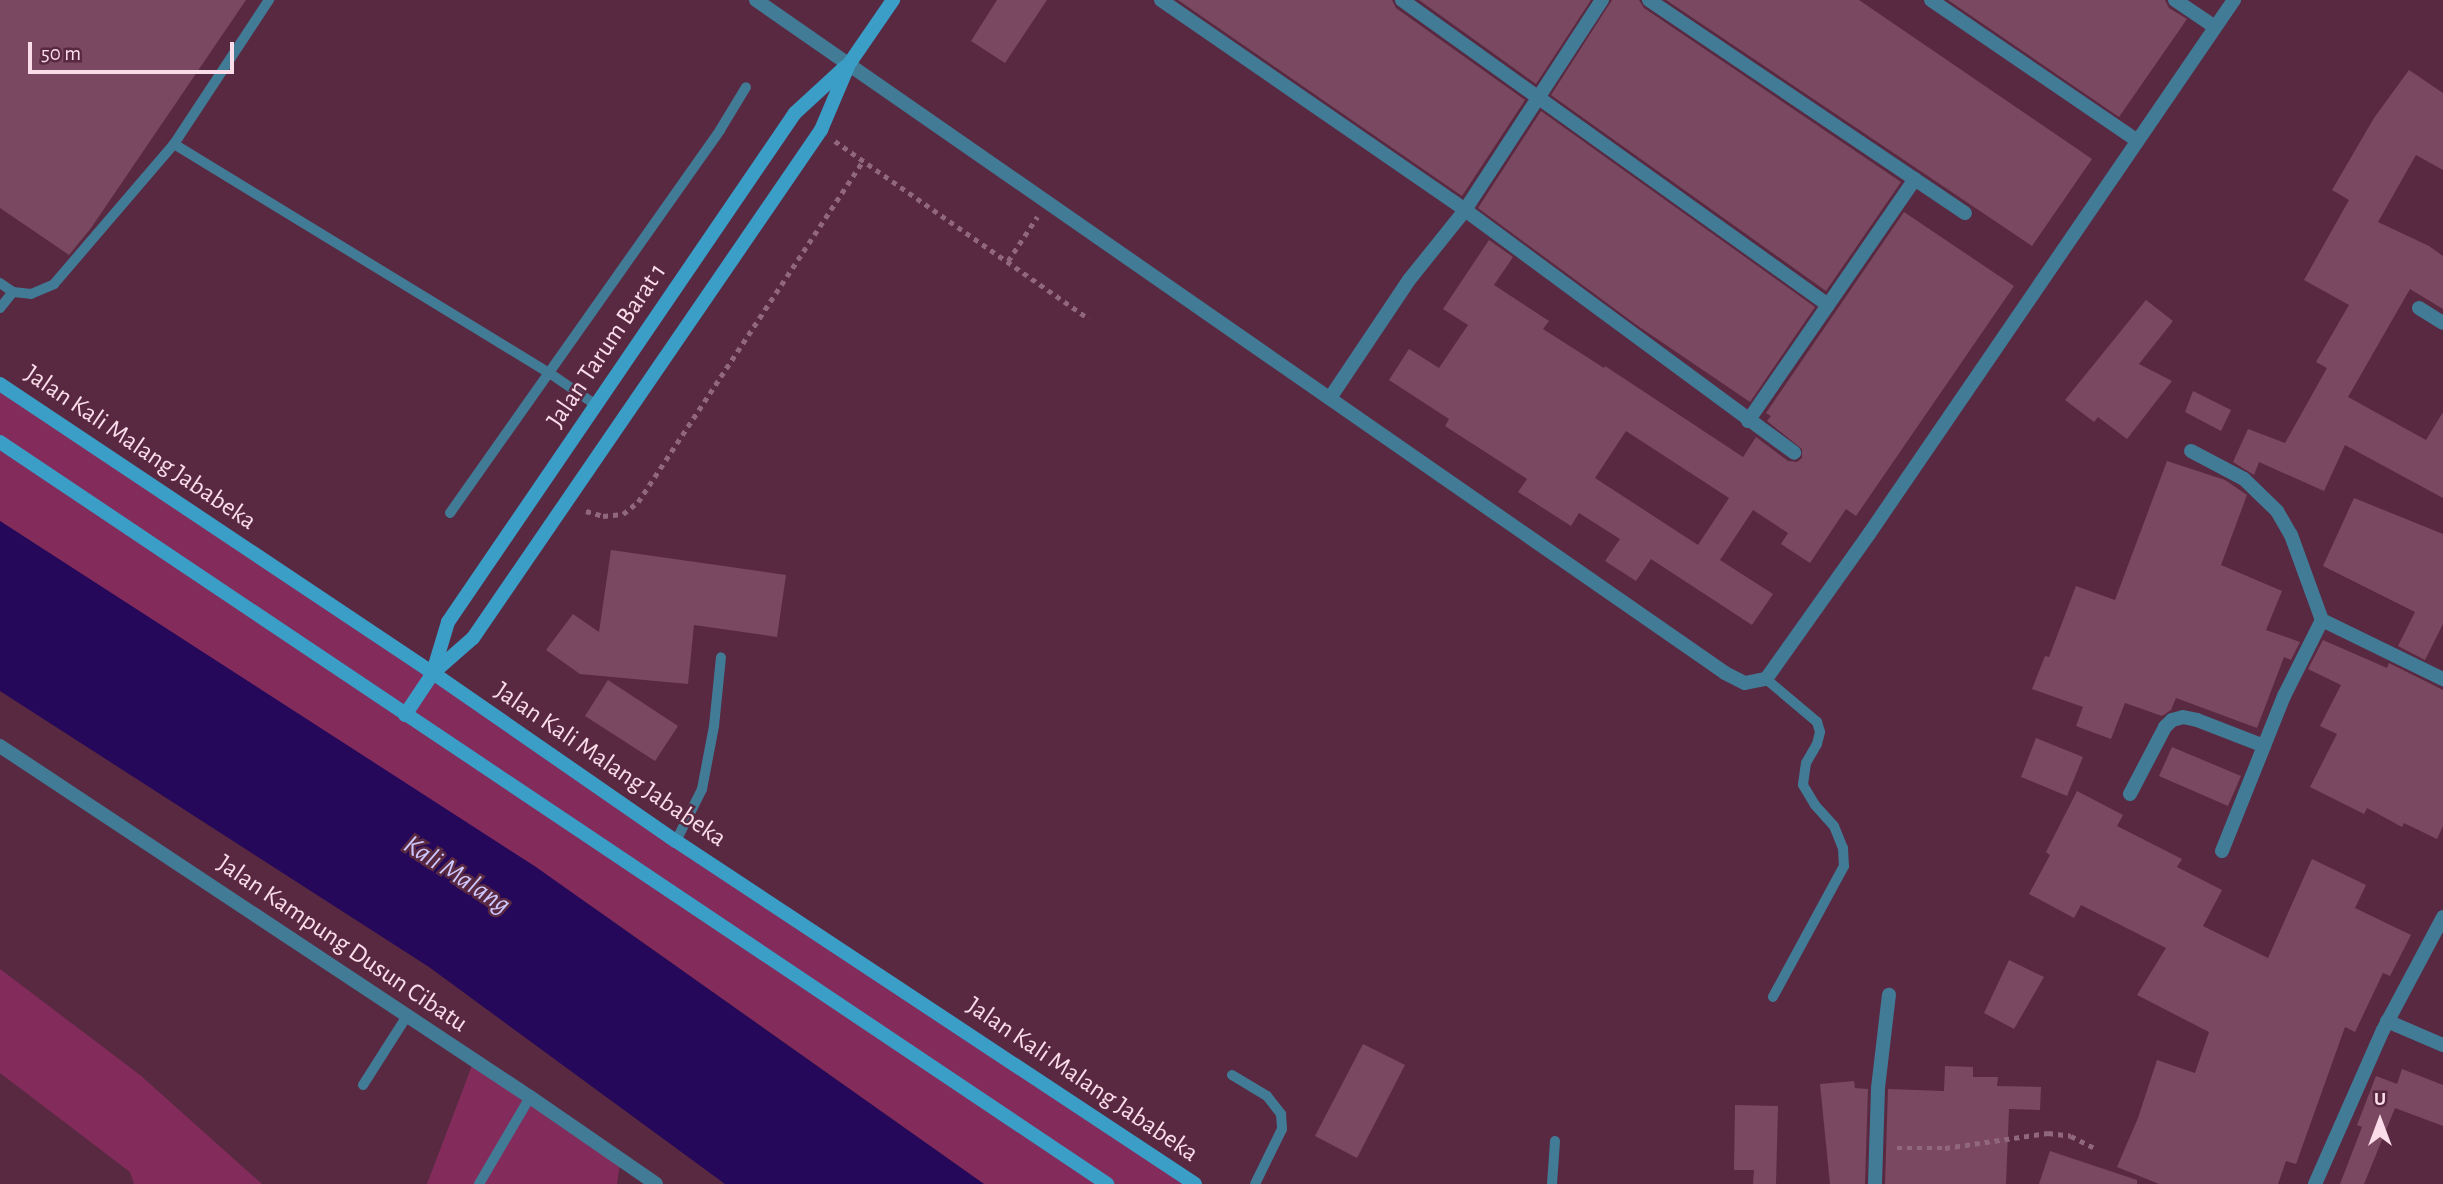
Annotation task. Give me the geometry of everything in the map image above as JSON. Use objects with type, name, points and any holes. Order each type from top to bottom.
[{"type":"main road","name":"Jalan Tarum Barat 1","points":[[405,715],[433,674],[474,638],[821,130],[849,64],[893,0]]},
{"type":"main road","name":"Jalan Tarum Barat 1","points":[[433,674],[448,622],[795,113],[849,64]]},
{"type":"main road","name":"Jalan Kali Malang Jababeka","points":[[0,384],[433,674],[676,841],[1195,1184]]},
{"type":"main road","points":[[0,442],[1107,1184]]},
{"type":"street","points":[[756,0],[1725,674],[1745,683],[1766,678],[1870,534],[2136,140],[2234,0]]},
{"type":"street","points":[[1161,0],[1465,210],[1794,453]]},
{"type":"street","points":[[1402,0],[1828,305]]},
{"type":"street","points":[[1330,398],[1409,280],[1465,210],[1602,0]]},
{"type":"street","points":[[1649,0],[1965,213]]},
{"type":"street","points":[[1931,0],[2136,140]]},
{"type":"street","points":[[2175,0],[2215,27]]},
{"type":"street","points":[[1748,421],[1915,179]]},
{"type":"street","points":[[2419,308],[2443,323]]},
{"type":"street","points":[[2191,451],[2244,479],[2277,511],[2291,535],[2322,620],[2443,679]]},
{"type":"street","points":[[2222,850],[2284,696],[2322,620]]},
{"type":"street","points":[[2130,794],[2165,727],[2172,720],[2182,717],[2197,720],[2264,746]]},
{"type":"street","name":"Jalan Kampung Dusun Cibatu","points":[[0,746],[530,1097],[656,1184]]},
{"type":"street","points":[[2315,1184],[2387,1021],[2442,921]]},
{"type":"street","points":[[1875,1184],[1878,1088],[1889,995]]},
{"type":"street","points":[[2387,1021],[2443,1045]]},
{"type":"lane","points":[[0,283],[13,292],[31,294],[54,284],[174,144],[269,0]]},
{"type":"lane","points":[[450,513],[720,130],[746,87]]},
{"type":"lane","points":[[174,144],[596,405]]},
{"type":"lane","points":[[0,308],[13,292]]},
{"type":"lane","points":[[676,841],[702,789],[714,726],[721,657]]},
{"type":"lane","points":[[1766,678],[1817,722],[1820,732],[1817,744],[1806,763],[1803,785],[1815,805],[1834,826],[1844,857],[1844,866],[1773,997]]},
{"type":"lane","points":[[363,1085],[407,1016]]},
{"type":"lane","points":[[1232,1075],[1267,1096],[1281,1114],[1282,1129],[1255,1184]]},
{"type":"lane","points":[[479,1184],[530,1097]]},
{"type":"lane","points":[[1552,1184],[1555,1142]]},
{"type":"path","points":[[821,130],[862,162],[1089,319]]},
{"type":"path","points":[[565,505],[603,516],[623,514],[638,502],[862,162]]},
{"type":"path","points":[[1008,261],[1047,202]]},
{"type":"path","points":[[1875,1153],[1895,1148],[1945,1148],[2048,1133],[2078,1139],[2097,1149]]},
{"type":"shaded area","points":[[0,384],[1194,1184],[984,1184],[597,910],[0,521]]},
{"type":"shaded area","points":[[0,969],[140,1075],[262,1184],[134,1184],[130,1172],[0,1073]]},
{"type":"shaded area","points":[[473,1063],[621,1156],[617,1184],[427,1184]]},
{"type":"water","name":"Kali Malang","points":[[0,521],[536,867],[984,1184],[725,1184],[429,967],[0,691]]},
{"type":"building","points":[[0,0],[246,0],[91,228],[69,255],[0,208]]},
{"type":"building","points":[[997,0],[1047,0],[1005,63],[971,41]]},
{"type":"building","points":[[1178,0],[1392,0],[1396,8],[1525,100],[1462,196]]},
{"type":"building","points":[[1419,0],[1591,0],[1536,84]]},
{"type":"building","points":[[1612,0],[1639,0],[1644,8],[1901,182],[1826,291],[1551,95]]},
{"type":"building","points":[[1666,0],[1859,0],[2092,159],[2032,246]]},
{"type":"building","points":[[1948,0],[2165,0],[2169,8],[2187,19],[2119,117]]},
{"type":"building","points":[[2409,70],[2443,93],[2443,170],[2416,155],[2378,222],[2429,246],[2443,256],[2443,309],[2410,289],[2348,397],[2426,440],[2443,412],[2443,498],[2345,445],[2324,491],[2259,462],[2254,475],[2233,462],[2248,429],[2285,443],[2327,368],[2316,362],[2349,305],[2304,280],[2349,200],[2332,190],[2374,118]]},
{"type":"building","points":[[1541,111],[1815,307],[1750,402],[1638,326],[1478,208]]},
{"type":"building","points":[[1904,212],[2014,286],[1856,516],[1846,509],[1810,563],[1781,544],[1788,533],[1753,510],[1720,560],[1773,594],[1752,625],[1651,559],[1636,581],[1605,561],[1620,539],[1579,513],[1571,526],[1518,492],[1527,479],[1445,426],[1449,419],[1389,380],[1409,349],[1439,368],[1468,325],[1443,309],[1489,240],[1513,257],[1494,285],[1549,321],[1543,329],[1604,368],[1605,366],[1743,457],[1756,437],[1788,461],[1797,462],[1802,458],[1802,449],[1767,421],[1771,416],[1766,413]],"holes":[[[1626,431],[1729,498],[1698,545],[1595,478]]]},
{"type":"building","points":[[2146,300],[2173,321],[2139,364],[2172,381],[2127,439],[2098,417],[2094,422],[2065,400]]},
{"type":"building","points":[[2193,391],[2231,410],[2221,431],[2185,412]]},
{"type":"building","points":[[2167,461],[2225,480],[2247,495],[2221,565],[2282,591],[2266,630],[2300,642],[2291,660],[2284,657],[2257,728],[2176,698],[2171,710],[2162,716],[2125,703],[2111,739],[2076,726],[2083,707],[2032,689],[2045,656],[2049,657],[2076,586],[2115,600]]},
{"type":"building","points":[[2354,498],[2443,534],[2443,624],[2425,660],[2398,646],[2415,612],[2323,566]]},
{"type":"building","points":[[611,550],[786,575],[777,637],[694,625],[688,684],[580,674],[546,650],[573,614],[599,632]]},
{"type":"building","points":[[2323,640],[2387,668],[2389,663],[2443,690],[2443,826],[2437,839],[2404,823],[2402,827],[2367,808],[2364,814],[2310,787],[2337,734],[2320,726],[2341,685],[2308,669]]},
{"type":"building","points":[[608,680],[678,726],[655,761],[585,716]]},
{"type":"building","points":[[2036,738],[2083,757],[2067,796],[2021,777]]},
{"type":"building","points":[[2172,747],[2241,776],[2228,806],[2159,776]]},
{"type":"building","points":[[2077,791],[2123,815],[2117,826],[2182,859],[2177,867],[2222,890],[2203,926],[2268,958],[2312,859],[2366,885],[2355,908],[2411,935],[2390,976],[2383,973],[2355,1032],[2345,1027],[2296,1164],[2286,1161],[2278,1184],[2159,1184],[2117,1167],[2138,1118],[2157,1060],[2195,1073],[2209,1032],[2137,995],[2166,948],[2081,905],[2074,918],[2029,894],[2050,855],[2046,852]]},
{"type":"building","points":[[2009,960],[2044,977],[2014,1029],[1984,1013]]},
{"type":"building","points":[[1363,1044],[1405,1065],[1357,1158],[1315,1136]]},
{"type":"building","points":[[1945,1066],[1973,1067],[1973,1077],[1998,1077],[1997,1086],[2041,1087],[2040,1110],[2009,1109],[2006,1184],[1885,1184],[1888,1089],[1944,1091]]},
{"type":"building","points":[[2402,1069],[2443,1085],[2443,1126],[2395,1108],[2364,1184],[2340,1184],[2362,1127],[2357,1125],[2376,1076],[2397,1084]]},
{"type":"building","points":[[1854,1081],[1855,1088],[1868,1089],[1865,1184],[1830,1184],[1820,1084]]},
{"type":"building","points":[[1735,1105],[1778,1106],[1776,1184],[1753,1184],[1754,1170],[1734,1170]]},
{"type":"building","points":[[2050,1151],[2137,1180],[2137,1184],[2039,1184]]}]
